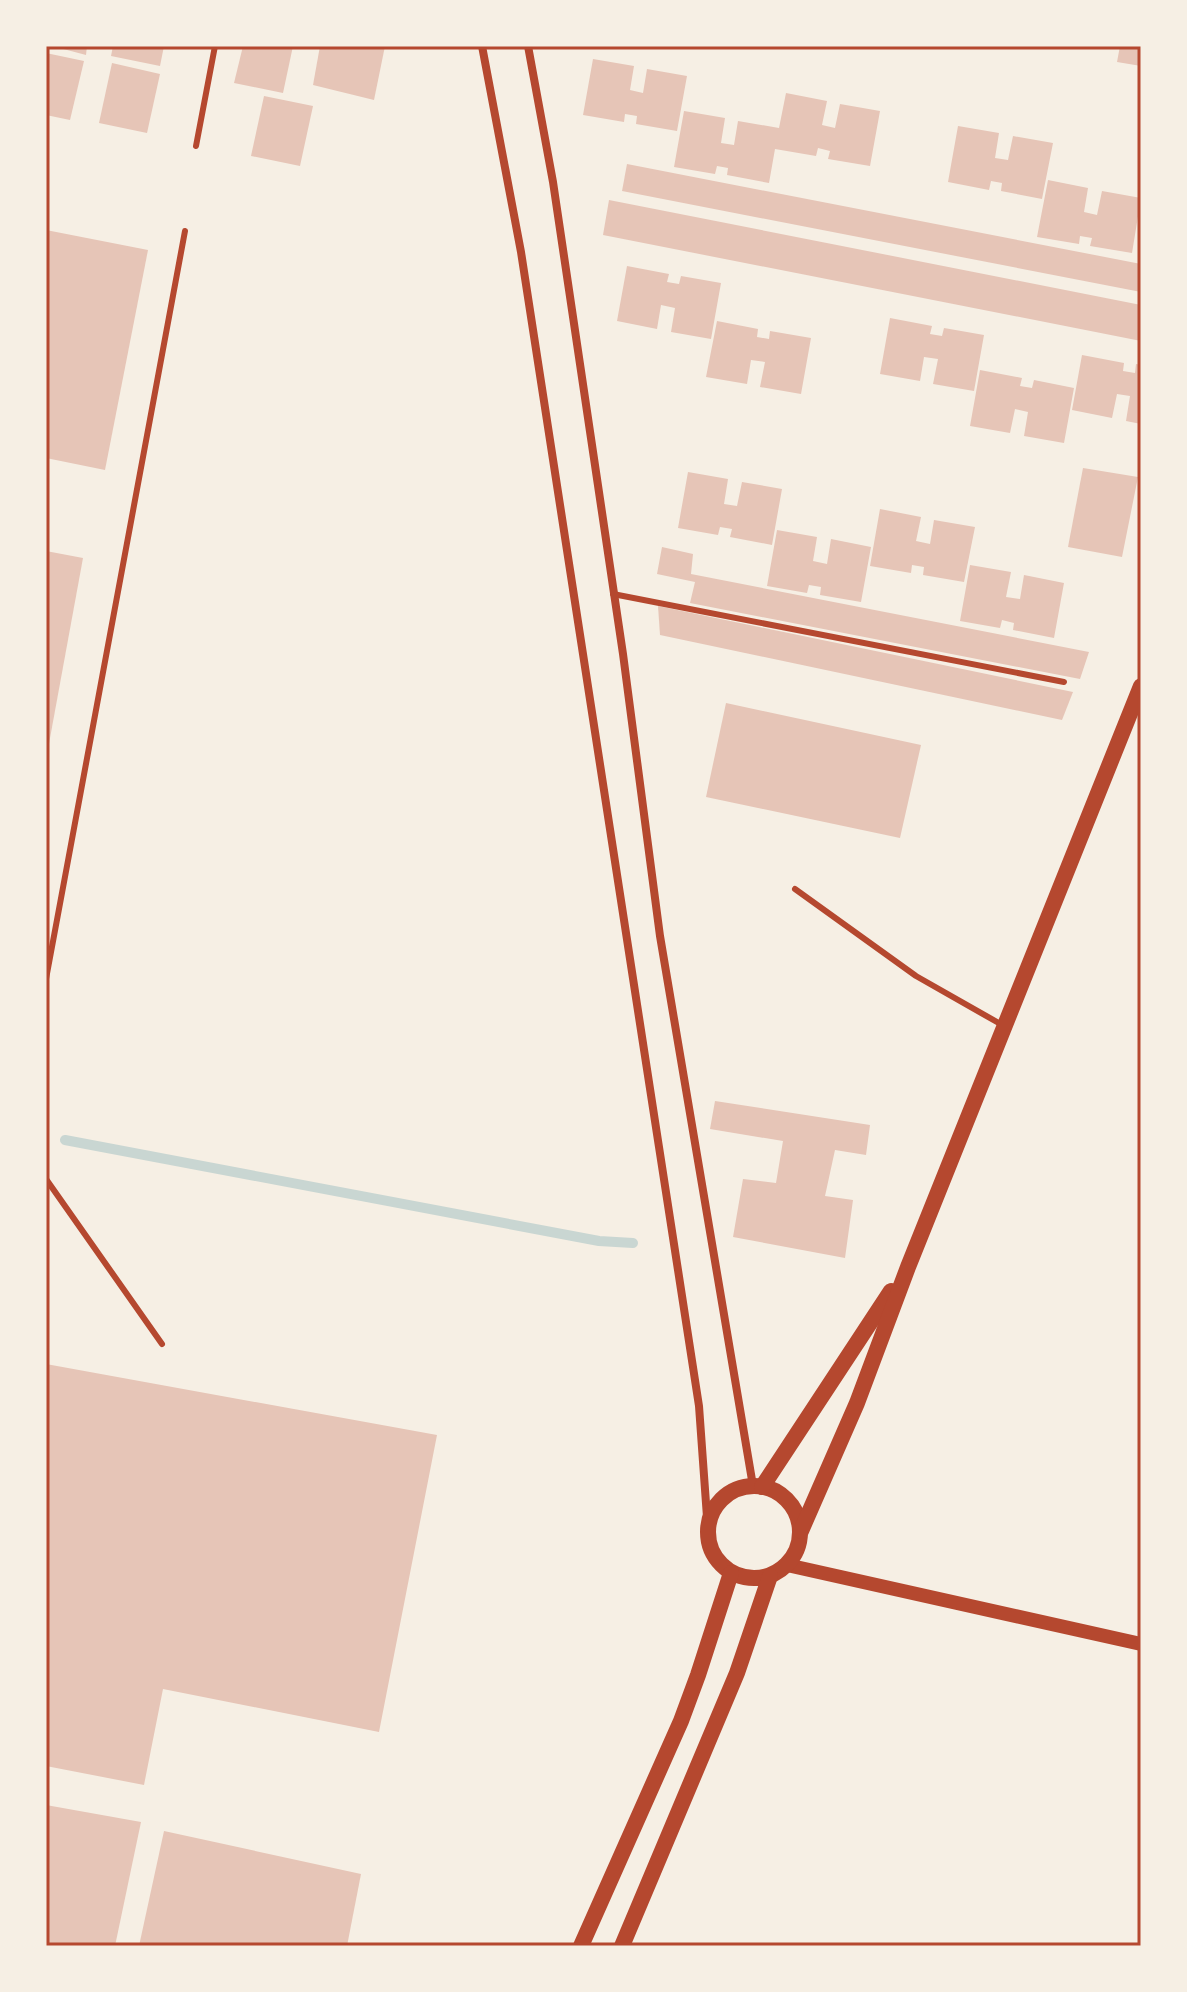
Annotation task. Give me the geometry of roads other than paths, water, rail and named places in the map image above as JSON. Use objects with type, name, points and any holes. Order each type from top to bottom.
[{"type":"main road","points":[[801,1531],[794,1507],[776,1491],[757,1486],[736,1489],[722,1499],[712,1514],[708,1531],[710,1546],[717,1560],[731,1573],[750,1578],[770,1576],[787,1565],[798,1549],[801,1531],[857,1403],[908,1267],[1141,686]]},
{"type":"main road","points":[[757,1486],[908,1267]]},
{"type":"main road","points":[[581,1946],[681,1721],[731,1573]]},
{"type":"main road","points":[[622,1946],[737,1673],[770,1576]]},
{"type":"street","points":[[482,46],[521,252],[669,1208],[699,1406],[708,1531]]},
{"type":"street","points":[[528,46],[553,182],[660,936],[757,1486]]},
{"type":"street","points":[[787,1565],[1141,1644]]},
{"type":"lane","points":[[196,146],[215,46]]},
{"type":"lane","points":[[46,979],[185,231]]},
{"type":"lane","points":[[613,594],[1064,682]]},
{"type":"lane","points":[[795,889],[916,976],[1004,1026]]},
{"type":"lane","points":[[46,1179],[162,1344]]},
{"type":"waterway","points":[[65,1140],[599,1241],[633,1243]]}]
